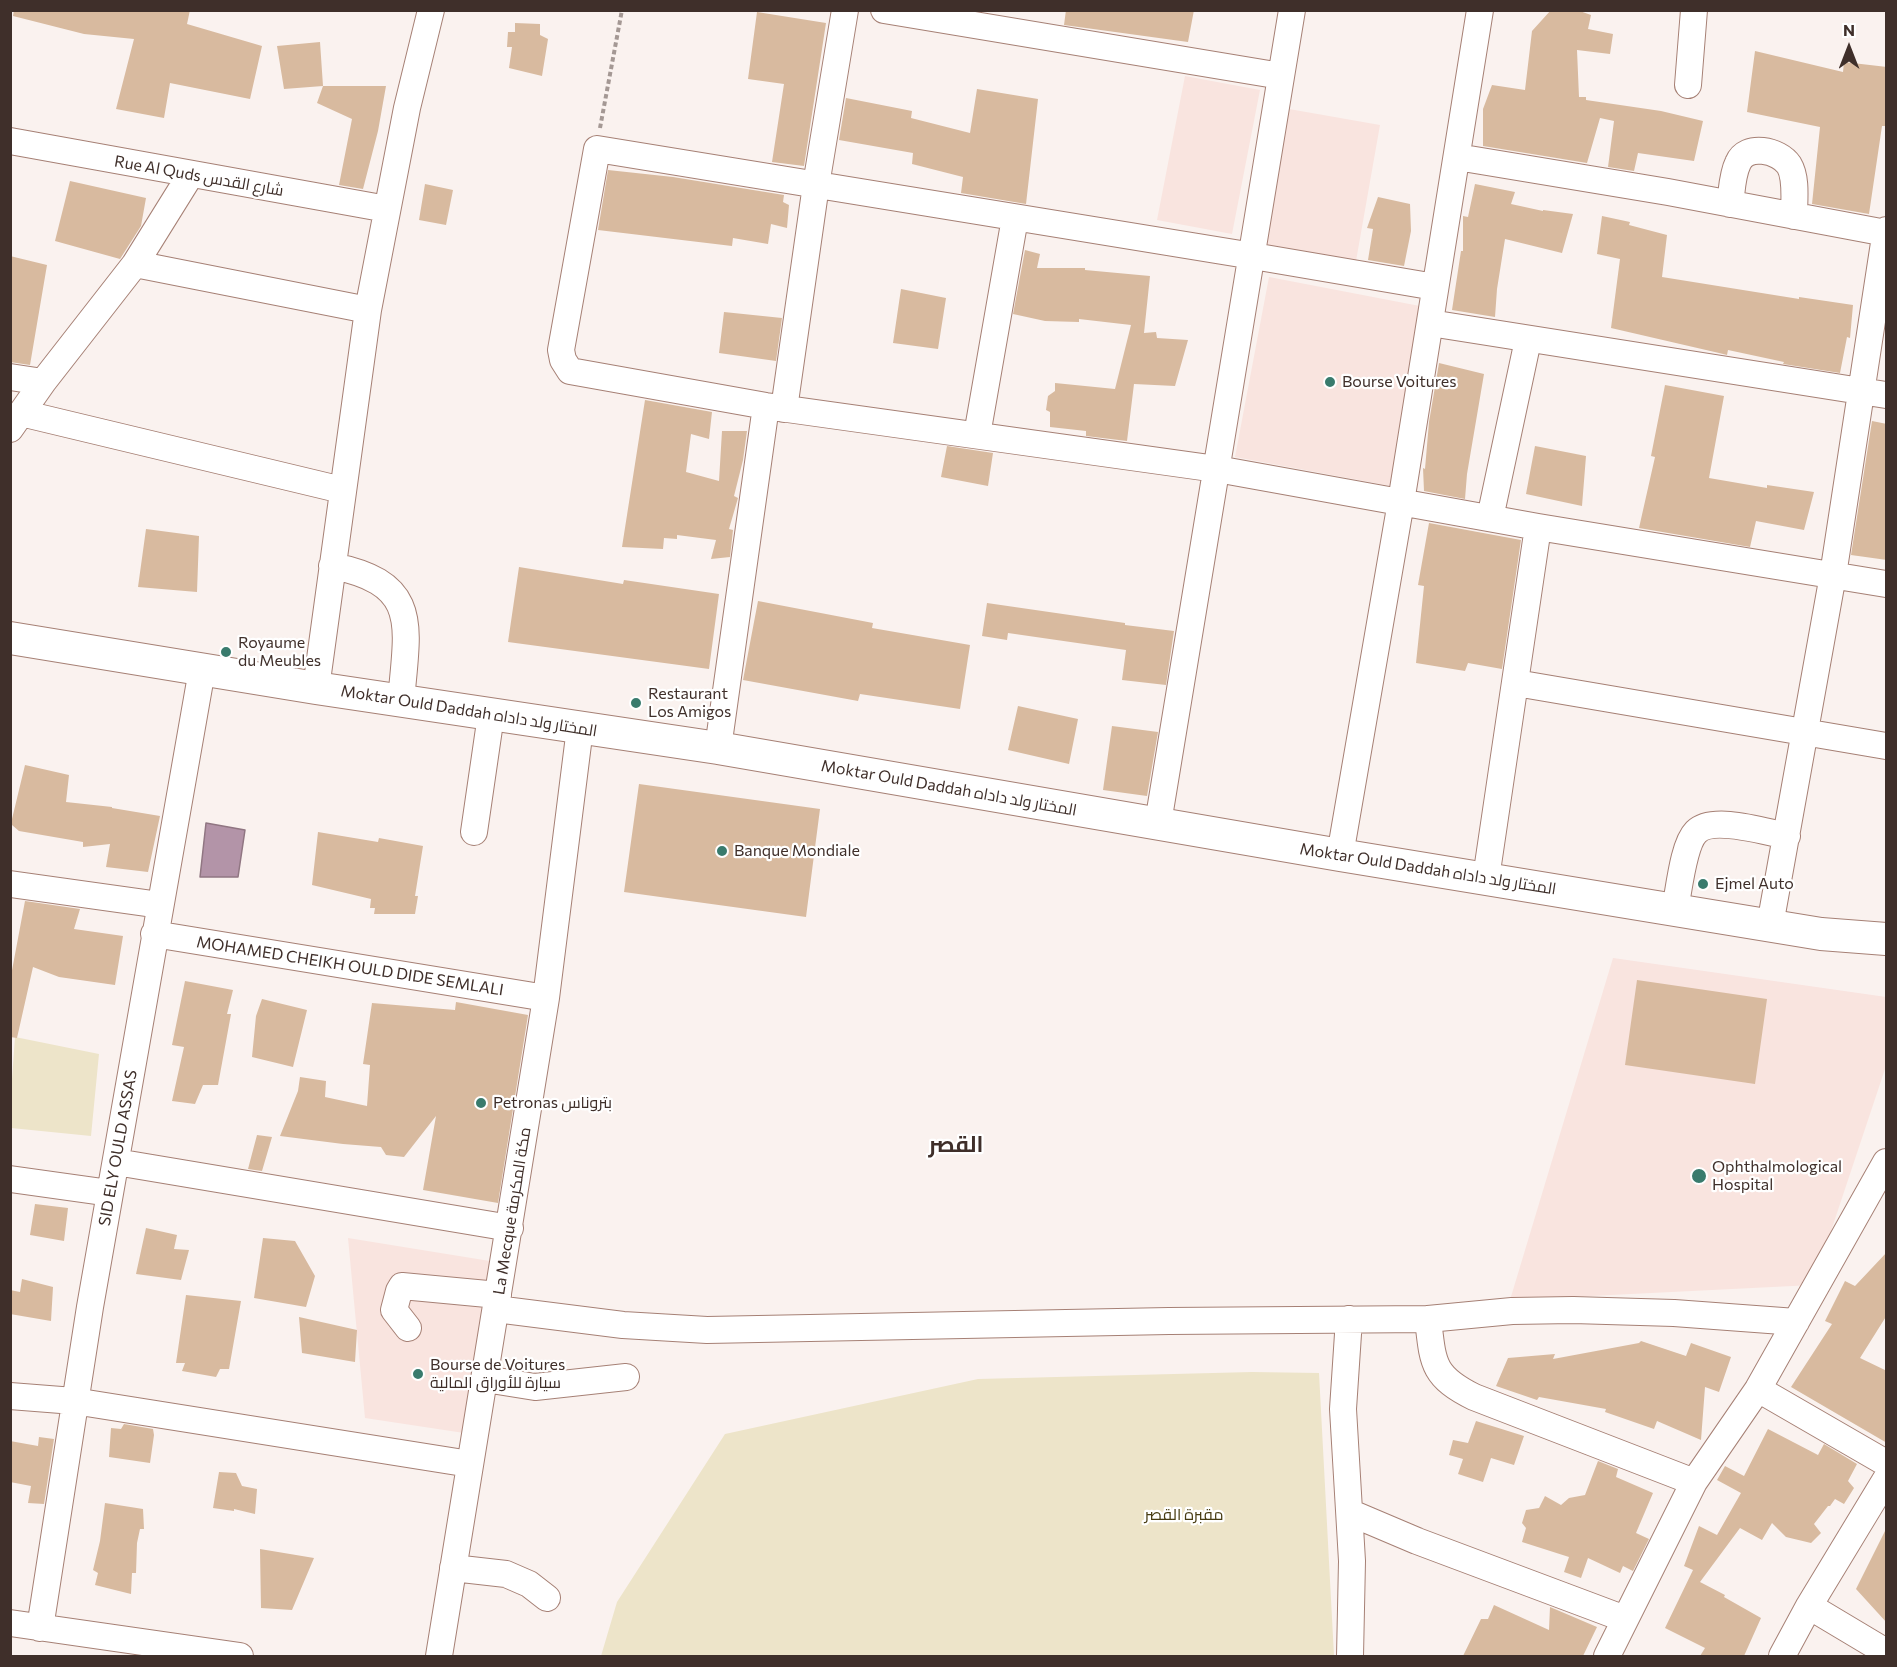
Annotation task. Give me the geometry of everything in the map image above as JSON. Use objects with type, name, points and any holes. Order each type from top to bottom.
[{"type":"main road","name":"Moktar Ould Daddah المختار ولد داداه","points":[[10,638],[316,688],[718,748],[1340,855],[1821,934],[1887,939]]},
{"type":"street","points":[[316,688],[368,310],[407,108],[431,10]]},
{"type":"street","points":[[718,748],[775,407],[816,185],[844,10]]},
{"type":"street","points":[[884,10],[1281,76]]},
{"type":"street","points":[[1158,824],[1292,10]]},
{"type":"street","points":[[1340,855],[1401,502],[1480,10]]},
{"type":"street","points":[[1688,85],[1694,10]]},
{"type":"street","name":"Rue Al Quds شارع القدس","points":[[10,141],[387,209]]},
{"type":"street","points":[[1435,287],[597,150],[561,350],[562,360],[570,371],[775,407],[1217,469],[1538,528],[1887,584]]},
{"type":"street","points":[[1730,204],[1738,162],[1744,154],[1754,150],[1765,151],[1781,158],[1789,166],[1793,177],[1794,216]]},
{"type":"street","points":[[1457,157],[1886,232],[1875,393],[1833,575],[1770,925]]},
{"type":"street","points":[[191,174],[135,264],[43,382],[16,421],[342,490]]},
{"type":"street","points":[[976,435],[1016,218]]},
{"type":"street","points":[[135,264],[368,310]]},
{"type":"street","points":[[1430,323],[1875,393]]},
{"type":"street","points":[[1490,518],[1528,340]]},
{"type":"street","points":[[10,377],[43,382]]},
{"type":"street","points":[[1486,878],[1538,528]]},
{"type":"street","points":[[332,566],[354,570],[376,578],[393,592],[404,613],[406,636],[401,701]]},
{"type":"street","name":"SID ELY OULD ASSAS","points":[[40,1628],[74,1401],[202,670]]},
{"type":"street","points":[[1516,683],[1887,746]]},
{"type":"street","points":[[474,831],[491,715]]},
{"type":"street","name":"La Mecque مكة المكرمة","points":[[439,1656],[546,998],[580,728]]},
{"type":"street","points":[[1675,909],[1688,851],[1695,833],[1705,827],[1718,824],[1787,836]]},
{"type":"street","points":[[10,884],[160,905]]},
{"type":"street","name":"MOHAMED CHEIKH OULD DIDE SEMLALI","points":[[154,934],[546,998]]},
{"type":"street","points":[[116,1162],[510,1228]]},
{"type":"street","points":[[1606,1656],[1694,1482],[1758,1389],[1887,1162]]},
{"type":"street","points":[[10,1179],[110,1193]]},
{"type":"street","points":[[408,1328],[394,1310],[402,1286],[623,1324],[707,1330],[1428,1319],[1512,1311],[1573,1310],[1674,1312],[1796,1322]]},
{"type":"street","points":[[1349,1319],[1343,1410],[1353,1561],[1350,1656]]},
{"type":"street","points":[[1428,1319],[1432,1357],[1441,1374],[1453,1386],[1474,1397],[1694,1482]]},
{"type":"street","points":[[485,1379],[535,1387],[626,1377]]},
{"type":"street","points":[[1758,1389],[1887,1463]]},
{"type":"street","points":[[10,1396],[74,1401],[470,1464]]},
{"type":"street","points":[[1782,1656],[1809,1606],[1887,1479]]},
{"type":"street","points":[[1351,1513],[1417,1541],[1625,1619]]},
{"type":"street","points":[[453,1568],[506,1574],[529,1584],[547,1598]]},
{"type":"street","points":[[1809,1606],[1887,1652]]},
{"type":"street","points":[[10,1623],[240,1656]]},
{"type":"path","points":[[597,150],[621,10]]},
{"type":"shaded area","points":[[1185,76],[1260,90],[1232,234],[1157,220]]},
{"type":"shaded area","points":[[1289,109],[1380,125],[1356,261],[1265,245]]},
{"type":"shaded area","name":"Bourse Voitures","points":[[1269,277],[1425,307],[1391,486],[1235,457]]},
{"type":"shaded area","points":[[206,823],[245,830],[238,877],[200,877]]},
{"type":"shaded area","name":"Ophthalmological Hospital","points":[[1613,958],[1886,997],[1886,1066],[1813,1285],[1510,1300]]},
{"type":"shaded area","name":"Bourse de Voitures سيارة للأوراق المالية","points":[[348,1238],[496,1262],[464,1433],[365,1418]]},
{"type":"green space","points":[[15,1037],[99,1054],[91,1136],[11,1128]]},
{"type":"green space","name":"مقبرة القصر","points":[[1252,1372],[1319,1373],[1334,1656],[601,1656],[617,1602],[725,1434],[978,1379]]},
{"type":"building","points":[[14,10],[190,10],[187,24],[262,46],[250,99],[170,83],[164,118],[116,109],[134,39],[84,34],[13,16]]},
{"type":"building","points":[[1066,10],[1194,10],[1188,42],[1064,25]]},
{"type":"building","points":[[1551,10],[1577,10],[1591,15],[1588,29],[1613,34],[1610,54],[1577,50],[1579,97],[1661,111],[1703,121],[1694,161],[1638,153],[1634,171],[1608,167],[1614,121],[1600,118],[1587,163],[1483,146],[1483,109],[1492,85],[1525,90],[1532,31]]},
{"type":"building","points":[[757,12],[826,23],[804,166],[772,162],[784,84],[748,79]]},
{"type":"building","points":[[515,23],[540,24],[540,35],[548,39],[542,76],[509,68],[512,47],[507,47],[508,32],[515,32]]},
{"type":"building","points":[[320,42],[323,86],[284,89],[277,46]]},
{"type":"building","points":[[1755,51],[1843,72],[1844,62],[1887,67],[1885,126],[1882,126],[1869,214],[1812,204],[1820,127],[1747,112]]},
{"type":"building","points":[[323,86],[386,86],[378,131],[363,189],[339,185],[352,119],[317,103]]},
{"type":"building","points":[[977,89],[1038,99],[1026,204],[961,193],[963,177],[912,164],[913,153],[839,140],[846,98],[912,111],[911,118],[970,133]]},
{"type":"building","points":[[608,170],[673,177],[784,195],[783,202],[789,205],[787,228],[771,224],[768,244],[733,238],[732,246],[598,230]]},
{"type":"building","points":[[70,181],[146,198],[141,226],[120,259],[55,241]]},
{"type":"building","points":[[425,184],[453,190],[446,225],[419,220]]},
{"type":"building","points":[[1475,184],[1515,192],[1511,204],[1543,211],[1573,214],[1562,253],[1505,239],[1495,317],[1452,310],[1461,251],[1463,251],[1463,216],[1468,217]]},
{"type":"building","points":[[1378,197],[1410,204],[1411,231],[1404,266],[1368,260],[1373,229],[1367,228]]},
{"type":"building","points":[[1602,216],[1630,222],[1629,225],[1667,235],[1662,277],[1799,299],[1799,297],[1853,305],[1850,338],[1847,337],[1840,373],[1783,364],[1784,362],[1728,350],[1727,355],[1611,328],[1620,259],[1597,254]]},
{"type":"building","points":[[1025,250],[1040,254],[1037,268],[1085,268],[1085,270],[1150,276],[1144,333],[1156,332],[1157,338],[1188,340],[1175,386],[1134,384],[1127,441],[1086,436],[1086,431],[1050,427],[1050,412],[1046,410],[1048,396],[1055,391],[1055,383],[1115,389],[1131,325],[1079,319],[1079,322],[1045,321],[1013,314]]},
{"type":"building","points":[[10,256],[47,265],[30,365],[10,362]]},
{"type":"building","points":[[901,289],[946,298],[938,349],[893,343]]},
{"type":"building","points":[[724,312],[782,318],[776,361],[719,353]]},
{"type":"building","points":[[1439,363],[1484,374],[1465,499],[1424,491],[1423,468],[1425,469],[1429,422]]},
{"type":"building","points":[[1665,385],[1724,396],[1709,478],[1767,488],[1767,485],[1814,492],[1804,530],[1756,521],[1750,547],[1639,528],[1655,457],[1651,456]]},
{"type":"building","points":[[645,400],[712,412],[709,439],[691,434],[686,472],[719,481],[722,431],[747,431],[734,496],[738,498],[729,529],[733,530],[730,557],[711,559],[716,540],[677,535],[677,539],[664,538],[663,549],[622,547]]},
{"type":"building","points":[[1872,421],[1887,424],[1887,560],[1851,555]]},
{"type":"building","points":[[947,446],[993,453],[988,486],[941,477]]},
{"type":"building","points":[[1535,446],[1586,456],[1582,506],[1526,494]]},
{"type":"building","points":[[1429,523],[1521,540],[1502,669],[1468,663],[1465,671],[1416,663],[1424,586],[1418,585]]},
{"type":"building","points":[[146,529],[199,536],[197,592],[138,587]]},
{"type":"building","points":[[519,567],[623,584],[624,580],[719,594],[709,669],[508,642]]},
{"type":"building","points":[[758,601],[873,623],[872,628],[970,645],[960,709],[860,694],[858,701],[743,680]]},
{"type":"building","points":[[987,603],[1174,631],[1166,685],[1122,680],[1126,650],[1008,633],[1007,640],[982,636]]},
{"type":"building","points":[[1018,706],[1078,719],[1069,764],[1008,750]]},
{"type":"building","points":[[1112,726],[1158,732],[1147,796],[1103,790]]},
{"type":"building","points":[[25,765],[69,775],[66,802],[112,807],[160,816],[148,872],[106,867],[110,844],[83,847],[83,842],[19,831],[12,825]]},
{"type":"building","name":"Banque Mondiale","points":[[639,784],[820,809],[806,917],[624,892]]},
{"type":"building","points":[[318,832],[378,842],[379,838],[423,846],[415,896],[418,896],[415,914],[374,914],[375,908],[370,908],[371,899],[312,885]]},
{"type":"building","points":[[25,901],[80,909],[74,929],[123,936],[115,985],[59,977],[33,967],[17,1038],[10,1037],[10,981]]},
{"type":"building","points":[[1637,980],[1767,999],[1755,1084],[1625,1065]]},
{"type":"building","points":[[185,981],[233,990],[227,1014],[231,1014],[218,1085],[203,1085],[195,1104],[172,1101],[184,1047],[172,1045]]},
{"type":"building","points":[[262,999],[307,1010],[293,1067],[252,1057],[256,1016]]},
{"type":"building","points":[[456,1002],[528,1015],[498,1203],[423,1190],[436,1116],[404,1157],[386,1155],[381,1147],[280,1136],[298,1091],[300,1077],[326,1081],[325,1097],[367,1106],[370,1065],[363,1064],[372,1003],[455,1010]]},
{"type":"building","points":[[257,1135],[272,1137],[262,1171],[248,1169]]},
{"type":"building","points":[[35,1204],[68,1208],[64,1241],[30,1235]]},
{"type":"building","points":[[146,1228],[177,1235],[174,1249],[189,1250],[181,1280],[136,1274]]},
{"type":"building","points":[[263,1238],[295,1241],[315,1276],[306,1307],[254,1298]]},
{"type":"building","points":[[1887,1252],[1887,1315],[1860,1358],[1887,1371],[1887,1443],[1791,1387],[1832,1324],[1825,1321],[1845,1281],[1855,1286]]},
{"type":"building","points":[[22,1279],[53,1287],[51,1321],[10,1314],[10,1290],[20,1292]]},
{"type":"building","points":[[186,1295],[241,1301],[229,1369],[220,1369],[216,1377],[182,1371],[185,1363],[176,1363]]},
{"type":"building","points":[[299,1317],[357,1330],[355,1362],[302,1353]]},
{"type":"building","points":[[1641,1341],[1686,1356],[1691,1343],[1731,1357],[1719,1392],[1705,1387],[1701,1440],[1657,1421],[1654,1429],[1605,1412],[1606,1409],[1539,1397],[1537,1400],[1496,1386],[1508,1358],[1555,1354],[1553,1359]]},
{"type":"building","points":[[1476,1421],[1524,1436],[1514,1465],[1491,1458],[1483,1482],[1458,1474],[1463,1459],[1449,1455],[1453,1440],[1468,1443]]},
{"type":"building","points":[[124,1424],[153,1429],[150,1463],[109,1457],[111,1428],[121,1429]]},
{"type":"building","points":[[1768,1429],[1818,1455],[1824,1444],[1857,1464],[1848,1481],[1854,1488],[1844,1504],[1835,1499],[1828,1506],[1814,1524],[1821,1533],[1811,1543],[1786,1537],[1772,1523],[1762,1540],[1740,1528],[1700,1582],[1761,1618],[1744,1656],[1700,1656],[1705,1648],[1665,1628],[1693,1570],[1684,1566],[1699,1526],[1717,1535],[1741,1493],[1717,1480],[1725,1466],[1744,1476]]},
{"type":"building","points":[[39,1437],[54,1439],[44,1504],[28,1503],[31,1486],[10,1482],[10,1441],[38,1446]]},
{"type":"building","points":[[1598,1461],[1618,1469],[1616,1477],[1653,1493],[1636,1533],[1649,1539],[1633,1571],[1623,1566],[1620,1573],[1588,1558],[1581,1578],[1564,1572],[1569,1557],[1522,1542],[1526,1528],[1522,1523],[1526,1510],[1539,1508],[1545,1496],[1561,1505],[1569,1498],[1585,1495]]},
{"type":"building","points":[[219,1472],[236,1473],[242,1486],[257,1489],[255,1514],[234,1509],[234,1511],[213,1508]]},
{"type":"building","points":[[105,1503],[143,1509],[144,1529],[140,1529],[137,1543],[136,1573],[132,1573],[131,1594],[95,1585],[98,1573],[93,1570]]},
{"type":"building","points":[[1887,1527],[1887,1623],[1856,1589]]},
{"type":"building","points":[[260,1549],[314,1558],[292,1610],[261,1608]]},
{"type":"building","points":[[1494,1605],[1549,1630],[1550,1607],[1597,1627],[1583,1656],[1463,1656],[1481,1619],[1488,1619]]},
{"type":"place","name":"Bourse Voitures","points":[[1330,382]]},
{"type":"place","name":"Royaume du Meubles","points":[[226,652]]},
{"type":"place","name":"Restaurant Los Amigos","points":[[636,703]]},
{"type":"place","name":"Banque Mondiale","points":[[722,851]]},
{"type":"place","name":"Ejmel Auto","points":[[1703,884]]},
{"type":"place","name":"Petronas بتروناس","points":[[481,1103]]},
{"type":"place","name":"Ophthalmological Hospital","points":[[1699,1176]]},
{"type":"place","name":"Bourse de Voitures سيارة للأوراق المالية","points":[[418,1374]]},
{"type":"district","name":"القصر","points":[[956,1145]]}]
